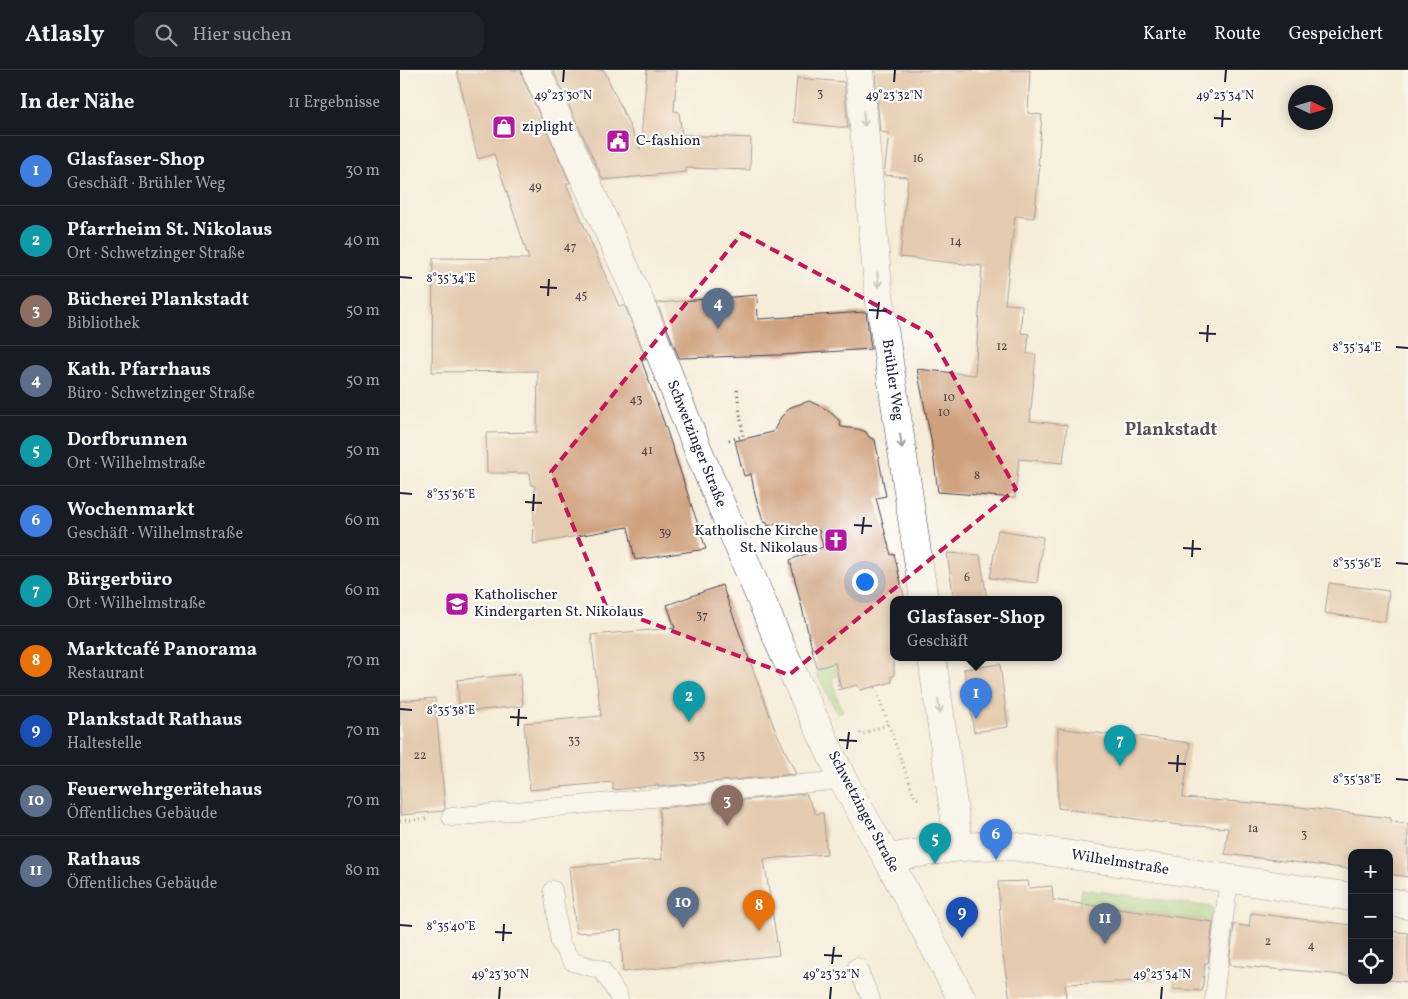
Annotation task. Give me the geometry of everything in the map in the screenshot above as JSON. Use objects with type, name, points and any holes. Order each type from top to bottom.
[{"type":"street","name":"Schwetzinger Straße","points":[[536,70],[638,297],[698,450],[781,646],[843,780],[962,999]]},
{"type":"street","name":"Brühler Weg","points":[[860,70],[878,287],[923,596]]},
{"type":"street","points":[[932,661],[960,847]]},
{"type":"street","name":"Wilhelmstraße","points":[[887,858],[960,847],[1011,846],[1348,896]]},
{"type":"street","points":[[1393,903],[1408,905]]},
{"type":"lane","points":[[451,817],[843,780]]},
{"type":"lane","points":[[1214,999],[1229,879]]},
{"type":"lane","points":[[553,890],[560,943],[573,962],[602,970],[618,994],[619,999]]},
{"type":"lane","points":[[857,967],[871,999]]},
{"type":"path","points":[[732,439],[743,436],[737,390]]},
{"type":"path","points":[[839,680],[836,680],[840,695]]},
{"type":"path","points":[[875,687],[915,798],[953,800]]},
{"type":"path","points":[[856,727],[861,736],[888,724]]},
{"type":"highlighted area","points":[[742,233],[930,334],[1016,489],[789,675],[606,606],[551,472]]},
{"type":"green space","points":[[835,661],[838,676],[832,677],[839,704],[843,711],[837,713],[817,675],[818,668],[822,667],[822,664]]},
{"type":"green space","points":[[1081,889],[1212,907],[1210,921],[1079,904]]},
{"type":"building","points":[[457,70],[521,70],[570,183],[566,183],[599,261],[619,306],[625,306],[646,359],[641,359],[706,549],[635,560],[628,527],[533,544],[535,486],[531,485],[530,473],[487,473],[486,433],[537,432],[538,371],[432,372],[433,258],[529,259],[494,154],[478,159]]},
{"type":"building","points":[[553,70],[604,70],[640,149],[647,70],[677,70],[674,111],[679,112],[682,135],[751,138],[750,170],[686,168],[686,172],[603,180]]},
{"type":"building","points":[[875,70],[1030,70],[1028,113],[1042,115],[1038,165],[1040,165],[1034,218],[1015,216],[1005,304],[1022,305],[1021,333],[1029,334],[1027,354],[1036,354],[1030,421],[1067,425],[1063,463],[1019,459],[1015,498],[938,492],[931,439],[917,369],[975,375],[982,266],[900,257],[908,177],[884,175],[889,133],[880,132]]},
{"type":"building","points":[[797,78],[844,82],[848,128],[793,122]]},
{"type":"building","points":[[757,295],[758,319],[866,312],[871,349],[781,355],[679,358],[657,303]]},
{"type":"building","name":"Katholische Kirche St. Nikolaus","points":[[809,401],[826,409],[839,420],[841,427],[866,432],[869,437],[875,440],[886,496],[876,498],[891,555],[894,554],[904,596],[890,596],[890,661],[894,661],[894,676],[891,676],[892,682],[861,690],[857,685],[841,689],[835,663],[817,668],[790,560],[823,547],[819,530],[783,536],[780,522],[768,526],[767,522],[764,523],[755,495],[751,474],[744,476],[735,441],[773,432],[781,417],[791,407]]},
{"type":"building","points":[[998,530],[1043,537],[1037,583],[990,578]]},
{"type":"building","points":[[947,553],[980,555],[986,596],[953,596]]},
{"type":"building","points":[[1329,583],[1389,591],[1385,622],[1325,613]]},
{"type":"building","points":[[722,585],[774,727],[796,774],[613,790],[613,782],[530,790],[524,723],[601,716],[591,635],[675,628],[667,605]]},
{"type":"building","points":[[1000,664],[1008,727],[974,732],[964,669]]},
{"type":"building","points":[[520,674],[523,706],[460,712],[457,680]]},
{"type":"building","points":[[435,698],[445,808],[443,811],[400,815],[400,701]]},
{"type":"building","points":[[1058,728],[1190,743],[1183,798],[1282,805],[1391,818],[1391,822],[1408,824],[1408,877],[1393,875],[1393,849],[1348,849],[1348,869],[1225,854],[1228,828],[1179,825],[1058,808]]},
{"type":"building","points":[[806,794],[816,814],[823,813],[827,854],[764,859],[779,955],[623,972],[621,930],[576,933],[569,867],[662,859],[659,808]]},
{"type":"building","points":[[1028,881],[1029,888],[1052,886],[1053,900],[1213,922],[1208,963],[1205,963],[1202,991],[1173,989],[1172,980],[1065,984],[1066,999],[1010,999],[1002,950],[998,882]]},
{"type":"building","points":[[1251,913],[1348,925],[1348,976],[1229,965],[1234,924],[1249,927]]},
{"type":"building","points":[[1393,931],[1408,933],[1408,982],[1393,980]]},
{"type":"place","name":"ziplight","points":[[504,127]]},
{"type":"place","name":"C-fashion","points":[[618,141]]},
{"type":"place","name":"Kath. Pfarrhaus","points":[[718,329]]},
{"type":"place","name":"Katholische Kirche St. Nikolaus","points":[[836,540]]},
{"type":"place","name":"Katholischer Kindergarten St. Nikolaus","points":[[457,604]]},
{"type":"place","name":"Glasfaser-Shop","points":[[976,719]]},
{"type":"place","name":"Pfarrheim St. Nikolaus","points":[[689,722]]},
{"type":"place","name":"Bürgerbüro","points":[[1120,766]]},
{"type":"place","name":"Bücherei Plankstadt","points":[[727,826]]},
{"type":"place","name":"Wochenmarkt","points":[[996,860]]},
{"type":"place","name":"Dorfbrunnen","points":[[935,864]]},
{"type":"place","name":"Feuerwehrgerätehaus","points":[[683,928]]},
{"type":"place","name":"Marktcafé Panorama","points":[[759,931]]},
{"type":"place","name":"Plankstadt Rathaus","points":[[962,938]]},
{"type":"place","name":"Rathaus","points":[[1105,944]]},
{"type":"district","name":"Plankstadt","points":[[1171,430]]}]
